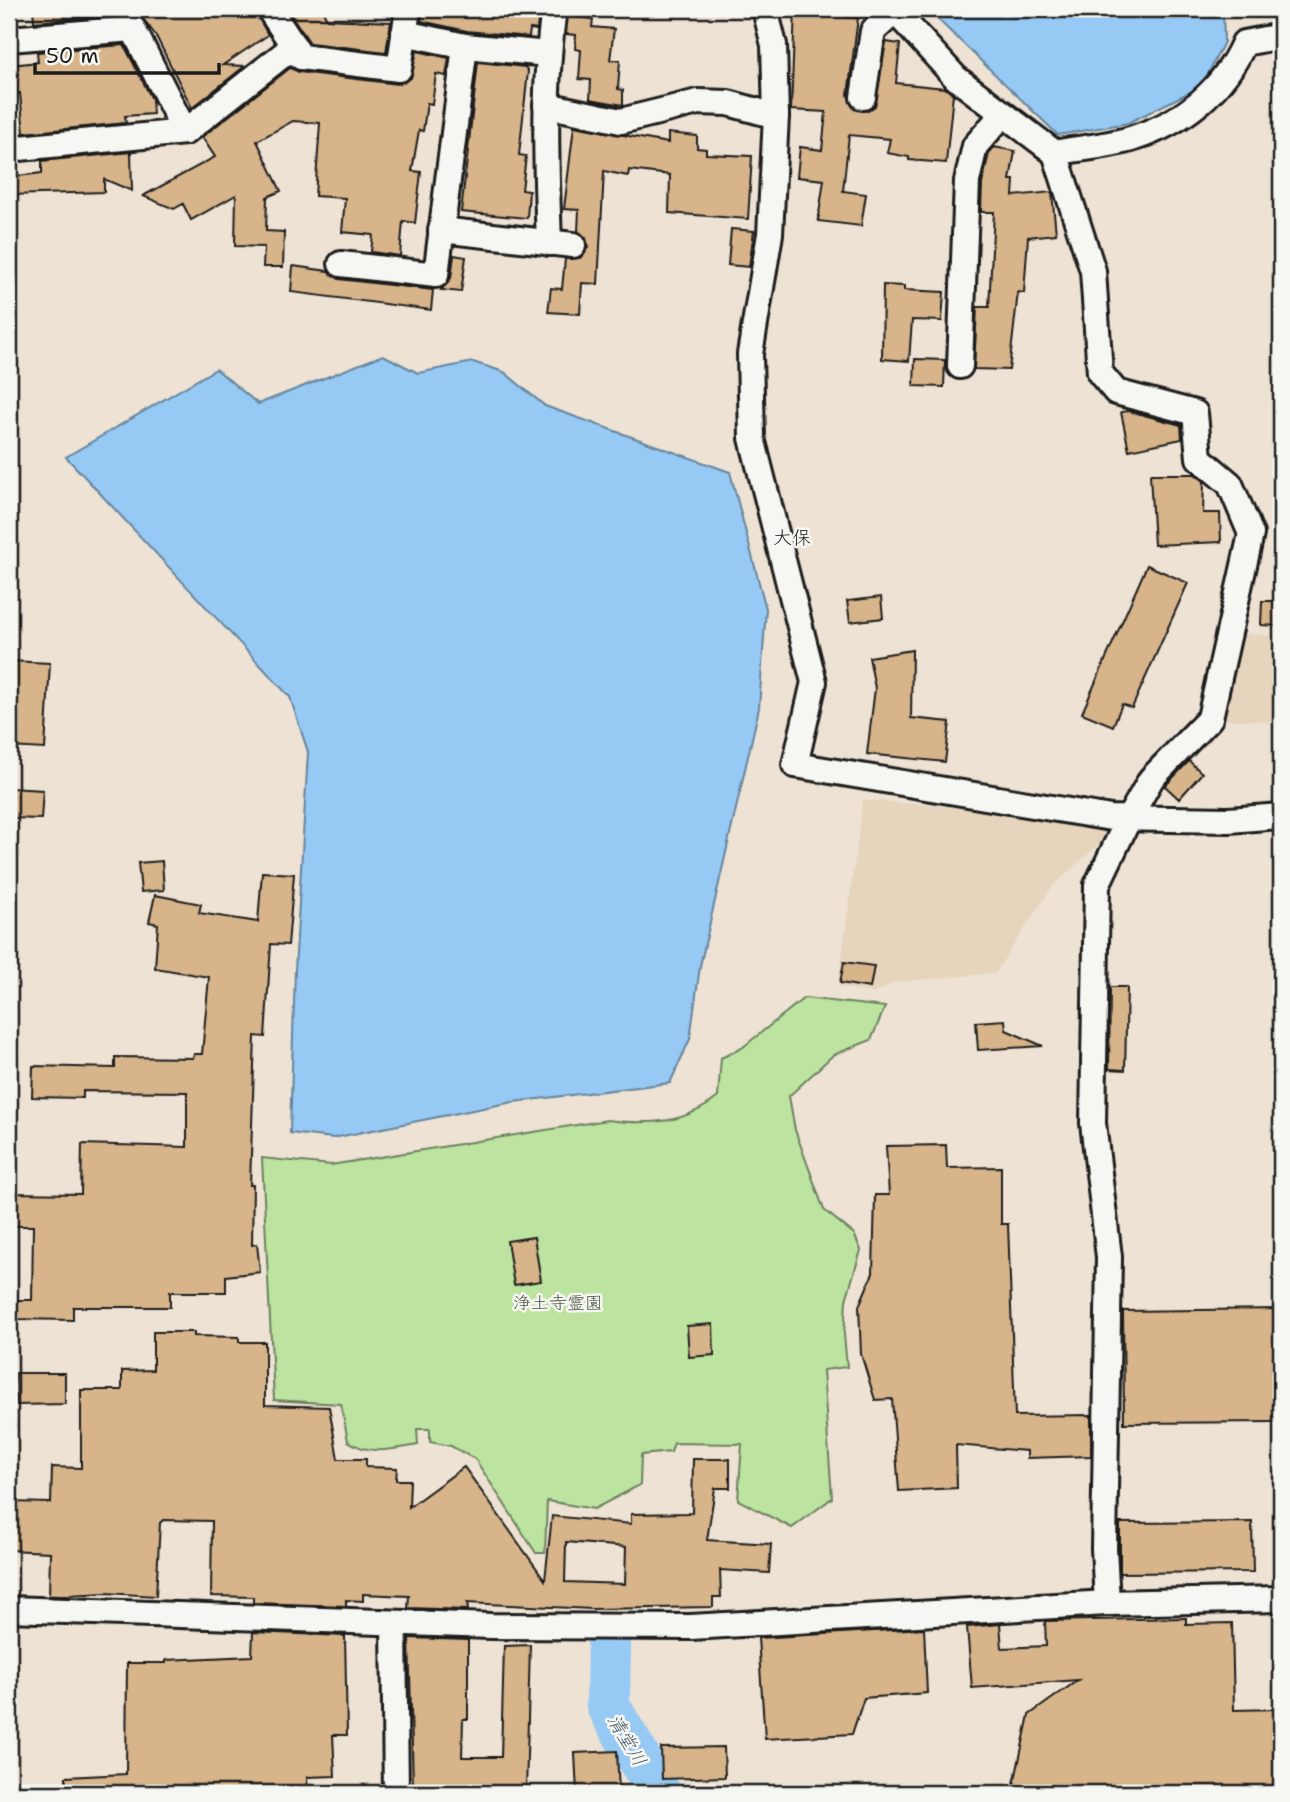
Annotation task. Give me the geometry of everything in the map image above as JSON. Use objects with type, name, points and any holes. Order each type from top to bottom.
[{"type":"street","points":[[270,9],[301,57],[399,69],[408,9]]},
{"type":"street","points":[[441,230],[561,244],[546,105],[548,54],[554,9]]},
{"type":"street","points":[[765,9],[774,45],[776,116],[770,234],[750,354],[752,438],[814,682],[794,765],[1111,818],[1229,820],[1281,816]]},
{"type":"street","points":[[863,97],[873,31],[894,10],[956,78],[1055,153],[1093,271],[1100,373],[1116,393],[1195,413],[1199,458],[1230,484],[1251,534],[1210,718],[1151,779],[1097,885],[1093,1123],[1109,1257],[1104,1548],[1107,1603]]},
{"type":"street","points":[[9,38],[133,29],[186,132]]},
{"type":"street","points":[[404,33],[465,46],[548,54]]},
{"type":"street","points":[[1055,153],[1134,138],[1200,105],[1233,68],[1244,43],[1281,36]]},
{"type":"street","points":[[10,145],[186,132],[294,46]]},
{"type":"street","points":[[341,264],[436,275],[465,46]]},
{"type":"street","points":[[546,105],[621,121],[698,102],[728,103],[776,116]]},
{"type":"street","points":[[960,366],[967,181],[975,146],[1003,114]]},
{"type":"street","points":[[9,1609],[220,1614],[394,1623],[691,1627],[1107,1603],[1281,1599]]},
{"type":"street","points":[[394,1623],[396,1793]]},
{"type":"shaded area","points":[[1240,634],[1281,636],[1281,722],[1221,719]]},
{"type":"shaded area","points":[[863,800],[1042,814],[1111,833],[1052,887],[995,973],[896,982],[873,994],[838,986]]},
{"type":"green space","name":"浄土寺霊園","points":[[804,998],[885,1007],[871,1040],[833,1055],[789,1096],[795,1130],[824,1210],[854,1234],[861,1250],[846,1300],[844,1335],[847,1367],[823,1370],[832,1498],[792,1528],[738,1500],[742,1444],[674,1443],[671,1452],[641,1455],[640,1485],[594,1509],[547,1501],[545,1553],[536,1553],[475,1459],[451,1446],[430,1442],[430,1429],[417,1429],[418,1445],[382,1450],[365,1449],[348,1441],[341,1404],[274,1400],[262,1158],[331,1165],[607,1120],[652,1122],[693,1113],[718,1097],[721,1058],[742,1048]]},
{"type":"water","points":[[927,9],[1223,9],[1224,42],[1202,86],[1128,123],[1058,135]]},
{"type":"water","points":[[383,355],[418,373],[473,362],[504,372],[545,406],[730,472],[766,609],[759,708],[700,966],[690,1039],[670,1083],[513,1102],[333,1138],[290,1133],[295,970],[308,752],[290,697],[66,457],[216,369],[258,404]]},
{"type":"building","points":[[33,9],[103,9],[103,16],[34,22]]},
{"type":"building","points":[[136,9],[254,9],[268,35],[223,65],[245,66],[192,108],[156,36]]},
{"type":"building","points":[[287,9],[322,9],[327,19],[391,22],[386,52],[310,43]]},
{"type":"building","points":[[423,9],[513,9],[539,12],[537,30],[530,29],[529,37],[467,31],[421,21]]},
{"type":"building","points":[[795,9],[845,9],[845,17],[858,18],[848,95],[854,109],[868,111],[875,106],[886,42],[900,44],[896,83],[945,88],[953,94],[946,163],[909,160],[909,157],[887,153],[890,139],[849,135],[843,191],[866,194],[861,226],[818,221],[824,180],[797,177],[800,147],[822,150],[826,112],[791,110]]},
{"type":"building","points":[[568,16],[593,19],[592,27],[614,29],[610,60],[620,60],[618,89],[623,90],[623,105],[590,99],[591,80],[579,79],[581,50],[575,49],[576,35],[566,34]]},
{"type":"building","points":[[124,45],[152,99],[153,114],[125,116],[126,123],[24,133],[20,93],[14,94],[11,65],[38,62],[37,52]]},
{"type":"building","points":[[417,51],[449,58],[446,76],[436,74],[432,104],[427,103],[423,131],[419,130],[412,171],[421,172],[415,223],[403,221],[400,256],[371,252],[373,235],[342,232],[345,198],[315,196],[320,123],[293,121],[257,141],[281,191],[267,197],[266,231],[284,232],[283,267],[263,267],[264,247],[235,246],[236,195],[191,220],[183,204],[174,209],[143,196],[215,157],[202,137],[290,68],[299,72],[398,84],[411,78]]},
{"type":"building","points":[[478,62],[525,67],[528,71],[519,155],[526,156],[522,190],[529,191],[527,218],[461,212]]},
{"type":"building","points":[[574,126],[668,143],[668,133],[697,136],[697,148],[706,149],[706,154],[752,156],[748,219],[669,213],[670,175],[629,170],[628,176],[604,171],[598,284],[582,283],[580,314],[548,312],[551,288],[562,289],[565,259],[580,258],[588,247],[586,238],[578,231],[579,210],[564,209]]},
{"type":"building","points":[[994,147],[1015,151],[1010,180],[1014,180],[1013,196],[1052,192],[1056,234],[1028,237],[1024,293],[1018,292],[1009,370],[974,369],[977,307],[989,307],[994,212],[981,212],[982,184],[989,153]]},
{"type":"building","points":[[131,152],[132,191],[104,179],[104,192],[9,195],[9,177],[42,173],[42,161]]},
{"type":"building","points":[[731,229],[754,231],[749,267],[728,265]]},
{"type":"building","points":[[454,255],[466,257],[461,292],[441,290],[451,278]]},
{"type":"building","points":[[293,266],[328,271],[339,279],[433,290],[431,310],[291,292]]},
{"type":"building","points":[[883,285],[904,286],[904,290],[944,292],[942,321],[912,320],[909,361],[882,359]]},
{"type":"building","points":[[915,359],[945,360],[944,387],[914,386]]},
{"type":"building","points":[[1129,411],[1181,425],[1182,439],[1129,450],[1121,412]]},
{"type":"building","points":[[1150,474],[1195,474],[1204,481],[1203,513],[1220,513],[1221,542],[1154,545]]},
{"type":"building","points":[[1147,565],[1188,583],[1132,708],[1122,704],[1113,726],[1082,713]]},
{"type":"building","points":[[881,597],[883,618],[850,622],[847,601]]},
{"type":"building","points":[[1262,601],[1281,601],[1281,626],[1261,625]]},
{"type":"building","points":[[912,650],[911,718],[950,722],[945,762],[867,754],[875,688],[869,657]]},
{"type":"building","points":[[9,661],[50,663],[45,749],[9,747]]},
{"type":"building","points":[[1189,761],[1202,773],[1179,799],[1165,786]]},
{"type":"building","points":[[9,788],[43,790],[41,819],[9,818]]},
{"type":"building","points":[[162,861],[164,890],[141,892],[138,863]]},
{"type":"building","points":[[262,872],[294,874],[288,945],[271,944],[265,1037],[255,1036],[250,1185],[253,1185],[252,1245],[257,1244],[260,1272],[226,1276],[226,1292],[170,1292],[170,1307],[73,1307],[73,1320],[9,1319],[9,1300],[32,1300],[33,1226],[9,1226],[9,1193],[81,1194],[82,1144],[187,1147],[187,1092],[83,1091],[83,1098],[32,1097],[33,1066],[115,1068],[115,1057],[193,1058],[194,1054],[202,1054],[209,977],[155,968],[158,924],[149,922],[155,895],[201,904],[199,913],[258,922]]},
{"type":"building","points":[[844,962],[874,966],[870,988],[840,983]]},
{"type":"building","points":[[1110,987],[1127,987],[1125,1070],[1109,1069]]},
{"type":"building","points":[[1005,1020],[1006,1030],[1043,1046],[978,1050],[976,1022]]},
{"type":"building","points":[[946,1145],[947,1168],[1001,1167],[1001,1224],[1008,1224],[1015,1416],[1091,1415],[1091,1456],[1027,1458],[1027,1451],[956,1445],[957,1488],[899,1491],[892,1399],[875,1400],[861,1354],[859,1306],[873,1273],[875,1195],[889,1195],[886,1146]]},
{"type":"building","points":[[534,1237],[541,1281],[514,1285],[507,1241]]},
{"type":"building","points":[[1281,1309],[1281,1422],[1124,1423],[1123,1311]]},
{"type":"building","points":[[713,1324],[714,1355],[689,1357],[687,1326]]},
{"type":"building","points":[[153,1332],[194,1332],[194,1336],[239,1337],[239,1342],[265,1342],[265,1405],[329,1407],[338,1459],[366,1459],[366,1467],[397,1468],[396,1480],[410,1480],[409,1507],[464,1467],[545,1580],[552,1516],[631,1524],[631,1514],[692,1513],[693,1459],[730,1459],[730,1488],[715,1488],[707,1540],[771,1544],[769,1573],[720,1570],[721,1597],[713,1597],[713,1607],[592,1609],[467,1603],[468,1610],[408,1608],[409,1596],[363,1594],[363,1601],[346,1600],[346,1606],[253,1603],[253,1597],[211,1596],[212,1521],[163,1520],[160,1523],[156,1596],[106,1593],[49,1596],[50,1552],[9,1550],[10,1502],[51,1503],[52,1467],[81,1468],[81,1390],[122,1390],[122,1371],[153,1370]],"holes":[[[566,1542],[626,1547],[625,1584],[565,1582]]]},
{"type":"building","points":[[16,1373],[65,1373],[65,1404],[17,1405]]},
{"type":"building","points":[[1252,1522],[1253,1572],[1120,1573],[1120,1523]]},
{"type":"building","points":[[1186,1618],[1186,1624],[1232,1623],[1234,1710],[1281,1709],[1281,1793],[1012,1793],[1029,1715],[1078,1680],[972,1688],[967,1627],[1000,1624],[1002,1648],[1046,1646],[1045,1621]]},
{"type":"building","points":[[924,1628],[927,1693],[864,1698],[852,1734],[765,1739],[758,1638]]},
{"type":"building","points":[[253,1632],[345,1636],[347,1735],[333,1735],[335,1776],[307,1777],[308,1793],[66,1793],[66,1777],[126,1774],[127,1663],[166,1663],[166,1660],[252,1656]]},
{"type":"building","points":[[409,1638],[468,1640],[468,1719],[463,1719],[462,1757],[501,1757],[504,1646],[530,1645],[526,1793],[426,1793],[426,1785],[413,1785]]},
{"type":"building","points":[[724,1747],[725,1777],[662,1779],[661,1748]]},
{"type":"building","points":[[617,1751],[619,1793],[577,1793],[575,1753]]},
{"type":"waterway","name":"清堂川","points":[[609,1641],[608,1706],[659,1793]]},
{"type":"district","name":"大保","points":[[792,537]]}]
